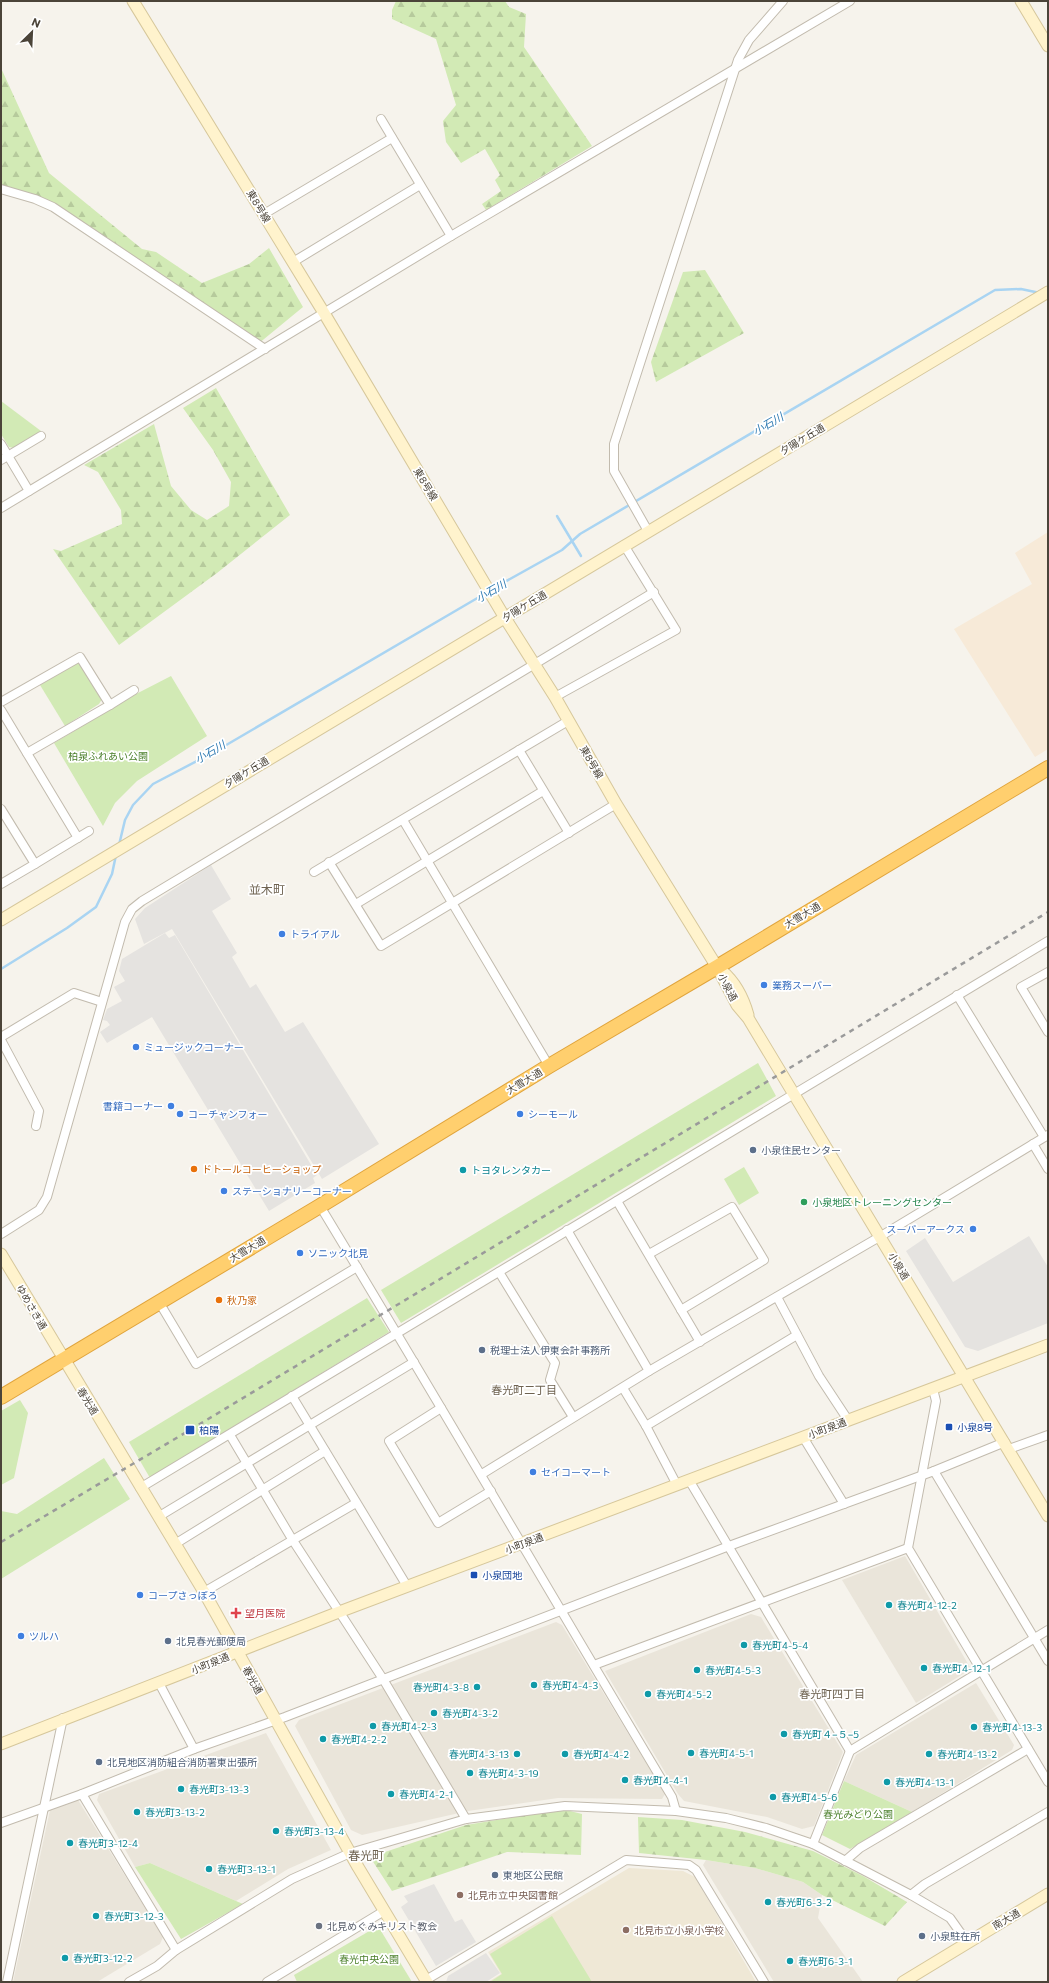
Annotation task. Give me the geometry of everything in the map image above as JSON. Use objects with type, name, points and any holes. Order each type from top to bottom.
[{"type":"highway","name":"大雪大通","points":[[1,1397],[320,1206],[548,1066],[717,967],[1048,768]]},
{"type":"street","name":"東8号線","points":[[133,1],[324,313],[505,618],[555,697],[616,804],[717,967]]},
{"type":"street","points":[[648,531],[614,471],[614,444],[738,60],[749,40],[782,1]]},
{"type":"street","points":[[1,508],[451,236],[850,1]]},
{"type":"street","points":[[1021,1],[1048,46]]},
{"type":"street","points":[[381,119],[451,236]]},
{"type":"street","points":[[264,214],[392,138]]},
{"type":"street","points":[[293,262],[420,185]]},
{"type":"street","points":[[1,189],[35,198],[71,218],[265,349]]},
{"type":"street","name":"夕陽ケ丘通","points":[[1,920],[1048,292]]},
{"type":"street","points":[[5,458],[42,436]]},
{"type":"street","points":[[1,444],[5,458],[29,492]]},
{"type":"street","points":[[555,697],[676,630],[624,545]]},
{"type":"street","points":[[1,1234],[39,1210],[47,1197],[125,922],[132,909],[533,664],[654,592]]},
{"type":"street","points":[[1,702],[80,656],[110,705]]},
{"type":"street","points":[[27,753],[134,690]]},
{"type":"street","points":[[1,710],[78,838]]},
{"type":"street","points":[[314,872],[568,721]]},
{"type":"street","points":[[519,750],[569,833]]},
{"type":"street","points":[[356,904],[543,791]]},
{"type":"street","points":[[329,862],[381,946],[451,902],[616,804]]},
{"type":"street","points":[[1,809],[3,818],[35,864]]},
{"type":"street","points":[[403,820],[548,1066]]},
{"type":"street","points":[[1,884],[89,830]]},
{"type":"street","points":[[140,1488],[567,1230],[795,1095],[1048,941]]},
{"type":"street","name":"小泉通","points":[[717,967],[737,1005],[748,1018],[881,1236],[1048,1516]]},
{"type":"street","points":[[1048,972],[1021,988],[1048,1032]]},
{"type":"street","points":[[36,1126],[39,1111],[1,1039],[74,993],[102,1002]]},
{"type":"street","points":[[482,1474],[649,1371],[881,1236],[1046,1136],[957,995]]},
{"type":"street","points":[[1033,1144],[1048,1169]]},
{"type":"street","points":[[617,1201],[700,1342]]},
{"type":"street","points":[[320,1206],[482,1474],[561,1612],[672,1797],[676,1811]]},
{"type":"street","points":[[649,1254],[732,1207],[764,1260],[681,1310]]},
{"type":"street","points":[[567,1230],[649,1371]]},
{"type":"street","name":"ゆめさき通","points":[[1,1254],[63,1360]]},
{"type":"street","points":[[159,1302],[196,1364],[358,1267]]},
{"type":"street","points":[[499,1272],[555,1363],[550,1380],[573,1417]]},
{"type":"street","points":[[777,1297],[819,1376],[848,1420]]},
{"type":"street","points":[[646,1426],[796,1335]]},
{"type":"street","name":"小町泉通","points":[[1,1744],[63,1718],[159,1684],[339,1612],[1048,1345]]},
{"type":"street","name":"春光通","points":[[63,1360],[204,1592],[350,1853],[427,1981]]},
{"type":"street","points":[[158,1517],[414,1362]]},
{"type":"street","points":[[622,1388],[646,1426],[677,1485]]},
{"type":"street","points":[[933,1389],[936,1400],[908,1548],[1048,1782]]},
{"type":"street","points":[[292,1396],[408,1586]]},
{"type":"street","points":[[441,1408],[389,1441],[438,1524],[491,1491]]},
{"type":"street","points":[[230,1435],[292,1539],[383,1679],[466,1819]]},
{"type":"street","points":[[1,1823],[82,1794],[194,1749],[276,1721],[729,1546],[922,1474],[1007,1445],[1048,1435]]},
{"type":"street","points":[[804,1437],[844,1504]]},
{"type":"street","points":[[175,1544],[325,1451]]},
{"type":"street","points":[[934,1471],[1048,1661]]},
{"type":"street","points":[[689,1480],[850,1751]]},
{"type":"street","points":[[204,1592],[292,1539],[356,1503]]},
{"type":"street","points":[[594,1665],[762,1604],[908,1548]]},
{"type":"street","points":[[814,1844],[850,1751],[1048,1630]]},
{"type":"street","points":[[159,1684],[194,1749]]},
{"type":"street","points":[[7,1982],[46,1806],[63,1718]]},
{"type":"street","points":[[846,1861],[860,1848],[1028,1749]]},
{"type":"street","points":[[82,1794],[176,1950]]},
{"type":"street","points":[[129,1982],[157,1966],[176,1950],[292,1879],[350,1853],[466,1819],[565,1806],[676,1811],[726,1818],[766,1828],[814,1844],[911,1895],[950,1918],[967,1942]]},
{"type":"street","points":[[911,1895],[925,1884],[1048,1812]]},
{"type":"street","points":[[427,1981],[626,1860],[689,1865],[696,1870],[764,1982]]},
{"type":"street","name":"南大通","points":[[903,1982],[1048,1894]]},
{"type":"street","points":[[267,1982],[384,1911]]},
{"type":"shaded area","points":[[1048,532],[1048,749],[1035,757],[954,629],[1032,584],[1015,553]]},
{"type":"shaded area","points":[[211,865],[231,899],[212,911],[237,953],[232,957],[250,988],[256,984],[285,1032],[303,1022],[379,1144],[322,1179],[172,929],[144,944],[135,919],[145,908]]},
{"type":"shaded area","points":[[165,933],[169,938],[175,935],[317,1175],[313,1178],[315,1183],[269,1211],[152,1017],[107,1043],[100,1032],[110,1025],[107,1021],[103,1020],[107,1009],[122,1001],[114,987],[125,981],[119,971],[122,959]]},
{"type":"shaded area","points":[[1029,1236],[1048,1267],[1048,1323],[978,1351],[965,1347],[906,1251],[925,1238],[953,1282]]},
{"type":"shaded area","points":[[905,1556],[971,1669],[916,1703],[842,1580]]},
{"type":"shaded area","points":[[751,1614],[761,1617],[843,1752],[814,1826],[802,1829],[767,1817],[684,1801],[678,1794],[605,1671]]},
{"type":"shaded area","points":[[556,1622],[562,1625],[665,1794],[662,1799],[558,1798],[468,1811],[362,1835],[351,1830],[295,1726],[299,1720]]},
{"type":"shaded area","points":[[976,1683],[1014,1745],[1012,1750],[912,1812],[844,1781],[856,1755]]},
{"type":"shaded area","points":[[266,1733],[331,1850],[288,1869],[236,1901],[150,1863],[135,1867],[97,1800],[99,1794]]},
{"type":"shaded area","points":[[78,1800],[163,1937],[160,1944],[97,1982],[13,1982],[50,1810]]},
{"type":"shaded area","points":[[706,1860],[755,1868],[803,1882],[822,1895],[818,1918],[863,1982],[774,1982],[703,1865]]},
{"type":"shaded area","name":"北見市立小泉小学校","points":[[629,1868],[683,1871],[695,1877],[756,1982],[488,1982],[501,1974],[488,1952]]},
{"type":"shaded area","points":[[434,1884],[455,1922],[462,1919],[476,1942],[436,1966],[401,1907],[408,1902],[404,1896]]},
{"type":"shaded area","points":[[486,1953],[500,1973],[486,1982],[446,1982],[448,1976]]},
{"type":"green space","points":[[396,1],[505,1],[509,7],[526,14],[524,47],[592,146],[486,210],[482,204],[501,191],[495,180],[500,175],[485,149],[461,163],[446,142],[443,121],[456,105],[436,39],[392,19],[392,10]]},
{"type":"green space","points":[[1,68],[49,173],[142,249],[156,252],[202,283],[249,264],[269,248],[303,307],[258,344],[77,221],[1,189]]},
{"type":"green space","points":[[705,270],[744,333],[656,382],[651,362],[683,272]]},
{"type":"green space","points":[[216,388],[290,515],[217,573],[119,645],[53,549],[61,551],[122,524],[121,510],[98,472],[84,465],[154,424],[171,486],[191,510],[207,520],[229,506],[231,482],[213,450],[183,408]]},
{"type":"green space","points":[[1,401],[41,431],[14,448],[9,447],[1,434]]},
{"type":"green space","points":[[77,663],[81,664],[102,699],[99,704],[65,726],[40,685]]},
{"type":"green space","name":"柏泉ふれあい公園","points":[[171,676],[207,736],[137,781],[115,803],[103,826],[54,743],[138,693]]},
{"type":"green space","points":[[758,1063],[776,1096],[401,1323],[381,1290]]},
{"type":"green space","points":[[744,1167],[759,1193],[739,1205],[724,1179]]},
{"type":"green space","points":[[367,1298],[389,1332],[150,1478],[129,1442]]},
{"type":"green space","points":[[20,1400],[28,1413],[14,1478],[1,1485],[1,1411]]},
{"type":"green space","points":[[104,1458],[130,1499],[1,1579],[1,1511],[17,1514]]},
{"type":"green space","name":"春光みどり公園","points":[[844,1781],[912,1812],[850,1849],[822,1835]]},
{"type":"green space","points":[[562,1809],[582,1814],[581,1855],[507,1852],[392,1891],[370,1857],[466,1825]]},
{"type":"green space","points":[[638,1817],[682,1820],[745,1832],[813,1851],[863,1876],[907,1902],[885,1926],[822,1895],[803,1882],[755,1868],[706,1860],[639,1853]]},
{"type":"green space","points":[[150,1863],[243,1904],[181,1939],[135,1867]]},
{"type":"green space","points":[[552,1916],[592,1982],[490,1982],[502,1974],[490,1954]]},
{"type":"green space","name":"春光中央公園","points":[[378,1926],[412,1982],[297,1982],[294,1975]]},
{"type":"waterway","name":"小石川","points":[[492,589],[562,550],[580,534],[995,290],[1021,289],[1040,293]]},
{"type":"waterway","points":[[557,516],[581,556]]},
{"type":"waterway","name":"小石川","points":[[119,845],[125,820],[133,805],[153,784],[216,751],[486,593]]},
{"type":"waterway","name":"小石川","points":[[1,969],[67,928],[96,907],[112,874],[116,855]]},
{"type":"railway","points":[[1,1542],[190,1430],[1048,912]]},
{"type":"place","name":"トライアル","points":[[282,934]]},
{"type":"place","name":"業務スーパー","points":[[764,985]]},
{"type":"place","name":"ミュージックコーナー","points":[[136,1047]]},
{"type":"place","name":"書籍コーナー","points":[[171,1106]]},
{"type":"place","name":"コーチャンフォー","points":[[180,1114]]},
{"type":"place","name":"シーモール","points":[[520,1114]]},
{"type":"place","name":"小泉住民センター","points":[[753,1150]]},
{"type":"place","name":"ドトールコーヒーショップ","points":[[194,1169]]},
{"type":"place","name":"トヨタレンタカー","points":[[463,1170]]},
{"type":"place","name":"ステーショナリーコーナー","points":[[224,1191]]},
{"type":"place","name":"小泉地区トレーニングセンター","points":[[804,1202]]},
{"type":"place","name":"スーパーアークス","points":[[973,1229]]},
{"type":"place","name":"ソニック北見","points":[[300,1253]]},
{"type":"place","name":"秋乃家","points":[[219,1300]]},
{"type":"place","name":"税理士法人伊東会計事務所","points":[[482,1350]]},
{"type":"place","name":"小泉8号","points":[[949,1427]]},
{"type":"place","name":"柏陽","points":[[190,1430]]},
{"type":"place","name":"セイコーマート","points":[[533,1472]]},
{"type":"place","name":"小泉団地","points":[[474,1575]]},
{"type":"place","name":"コープさっぽろ","points":[[140,1595]]},
{"type":"place","name":"春光町4-12-2","points":[[889,1605]]},
{"type":"place","name":"望月医院","points":[[236,1613]]},
{"type":"place","name":"ツルハ","points":[[21,1636]]},
{"type":"place","name":"北見春光郵便局","points":[[168,1641]]},
{"type":"place","name":"春光町4-5-4","points":[[744,1645]]},
{"type":"place","name":"春光町4-12-1","points":[[924,1668]]},
{"type":"place","name":"春光町4-5-3","points":[[697,1670]]},
{"type":"place","name":"春光町4-4-3","points":[[534,1685]]},
{"type":"place","name":"春光町4-3-8","points":[[477,1687]]},
{"type":"place","name":"春光町4-5-2","points":[[648,1694]]},
{"type":"place","name":"春光町4-3-2","points":[[434,1713]]},
{"type":"place","name":"春光町4-2-3","points":[[373,1726]]},
{"type":"place","name":"春光町4-13-3","points":[[974,1727]]},
{"type":"place","name":"春光町４−５−5","points":[[784,1734]]},
{"type":"place","name":"春光町4-2-2","points":[[323,1739]]},
{"type":"place","name":"春光町4-5-1","points":[[691,1753]]},
{"type":"place","name":"春光町4-3-13","points":[[517,1754]]},
{"type":"place","name":"春光町4-4-2","points":[[565,1754]]},
{"type":"place","name":"春光町4-13-2","points":[[929,1754]]},
{"type":"place","name":"北見地区消防組合消防署東出張所","points":[[99,1762]]},
{"type":"place","name":"春光町4-3-19","points":[[470,1773]]},
{"type":"place","name":"春光町4-4-1","points":[[625,1780]]},
{"type":"place","name":"春光町4-13-1","points":[[887,1782]]},
{"type":"place","name":"春光町3-13-3","points":[[181,1789]]},
{"type":"place","name":"春光町4-2-1","points":[[391,1794]]},
{"type":"place","name":"春光町4-5-6","points":[[773,1797]]},
{"type":"place","name":"春光町3-13-2","points":[[137,1812]]},
{"type":"place","name":"春光町3-13-4","points":[[276,1831]]},
{"type":"place","name":"春光町3-12-4","points":[[70,1843]]},
{"type":"place","name":"春光町3-13-1","points":[[209,1869]]},
{"type":"place","name":"東地区公民館","points":[[495,1875]]},
{"type":"place","name":"北見市立中央図書館","points":[[460,1895]]},
{"type":"place","name":"春光町6-3-2","points":[[768,1902]]},
{"type":"place","name":"春光町3-12-3","points":[[96,1916]]},
{"type":"place","name":"北見めぐみキリスト教会","points":[[319,1926]]},
{"type":"place","name":"北見市立小泉小学校","points":[[626,1930]]},
{"type":"place","name":"小泉駐在所","points":[[922,1936]]},
{"type":"place","name":"春光町3-12-2","points":[[65,1958]]},
{"type":"place","name":"春光町6-3-1","points":[[790,1961]]},
{"type":"district","name":"並木町","points":[[267,890]]},
{"type":"district","name":"春光町二丁目","points":[[524,1390]]},
{"type":"district","name":"春光町四丁目","points":[[832,1694]]},
{"type":"district","name":"春光町","points":[[366,1856]]}]
